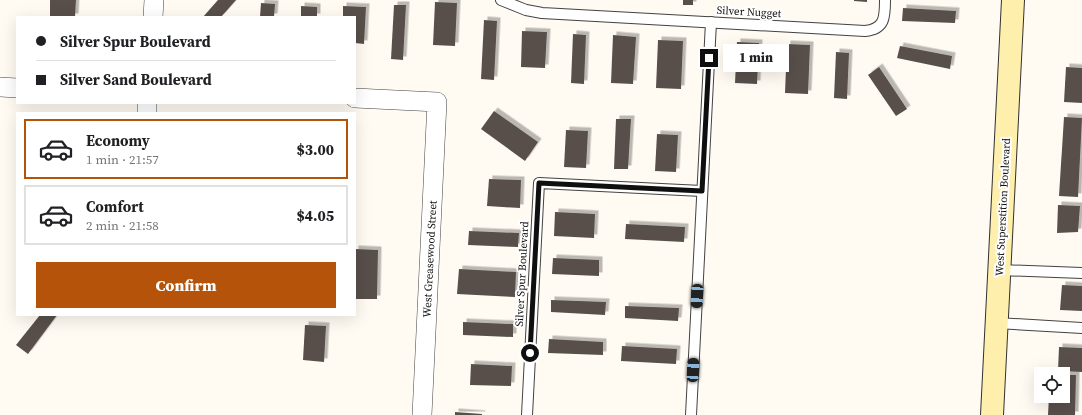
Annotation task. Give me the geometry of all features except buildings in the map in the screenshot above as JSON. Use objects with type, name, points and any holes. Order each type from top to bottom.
[{"type":"main road","name":"West Superstition Boulevard","points":[[992,415],[1013,0]]},
{"type":"street","points":[[153,16],[154,0]]},
{"type":"street","points":[[0,88],[16,88]]},
{"type":"street","name":"West Greasewood Street","points":[[356,98],[438,102],[422,415]]},
{"type":"lane","name":"Silver Nugget","points":[[502,0],[526,10],[542,13],[864,30],[878,28],[885,14],[885,0]]},
{"type":"lane","points":[[691,415],[711,22]]},
{"type":"lane","name":"Silver Spur Boulevard","points":[[527,415],[539,183],[702,191]]},
{"type":"lane","points":[[1000,270],[1082,273]]},
{"type":"lane","points":[[997,323],[1082,328]]},
{"type":"route","points":[[530,353],[539,183],[702,191],[709,58]]}]
